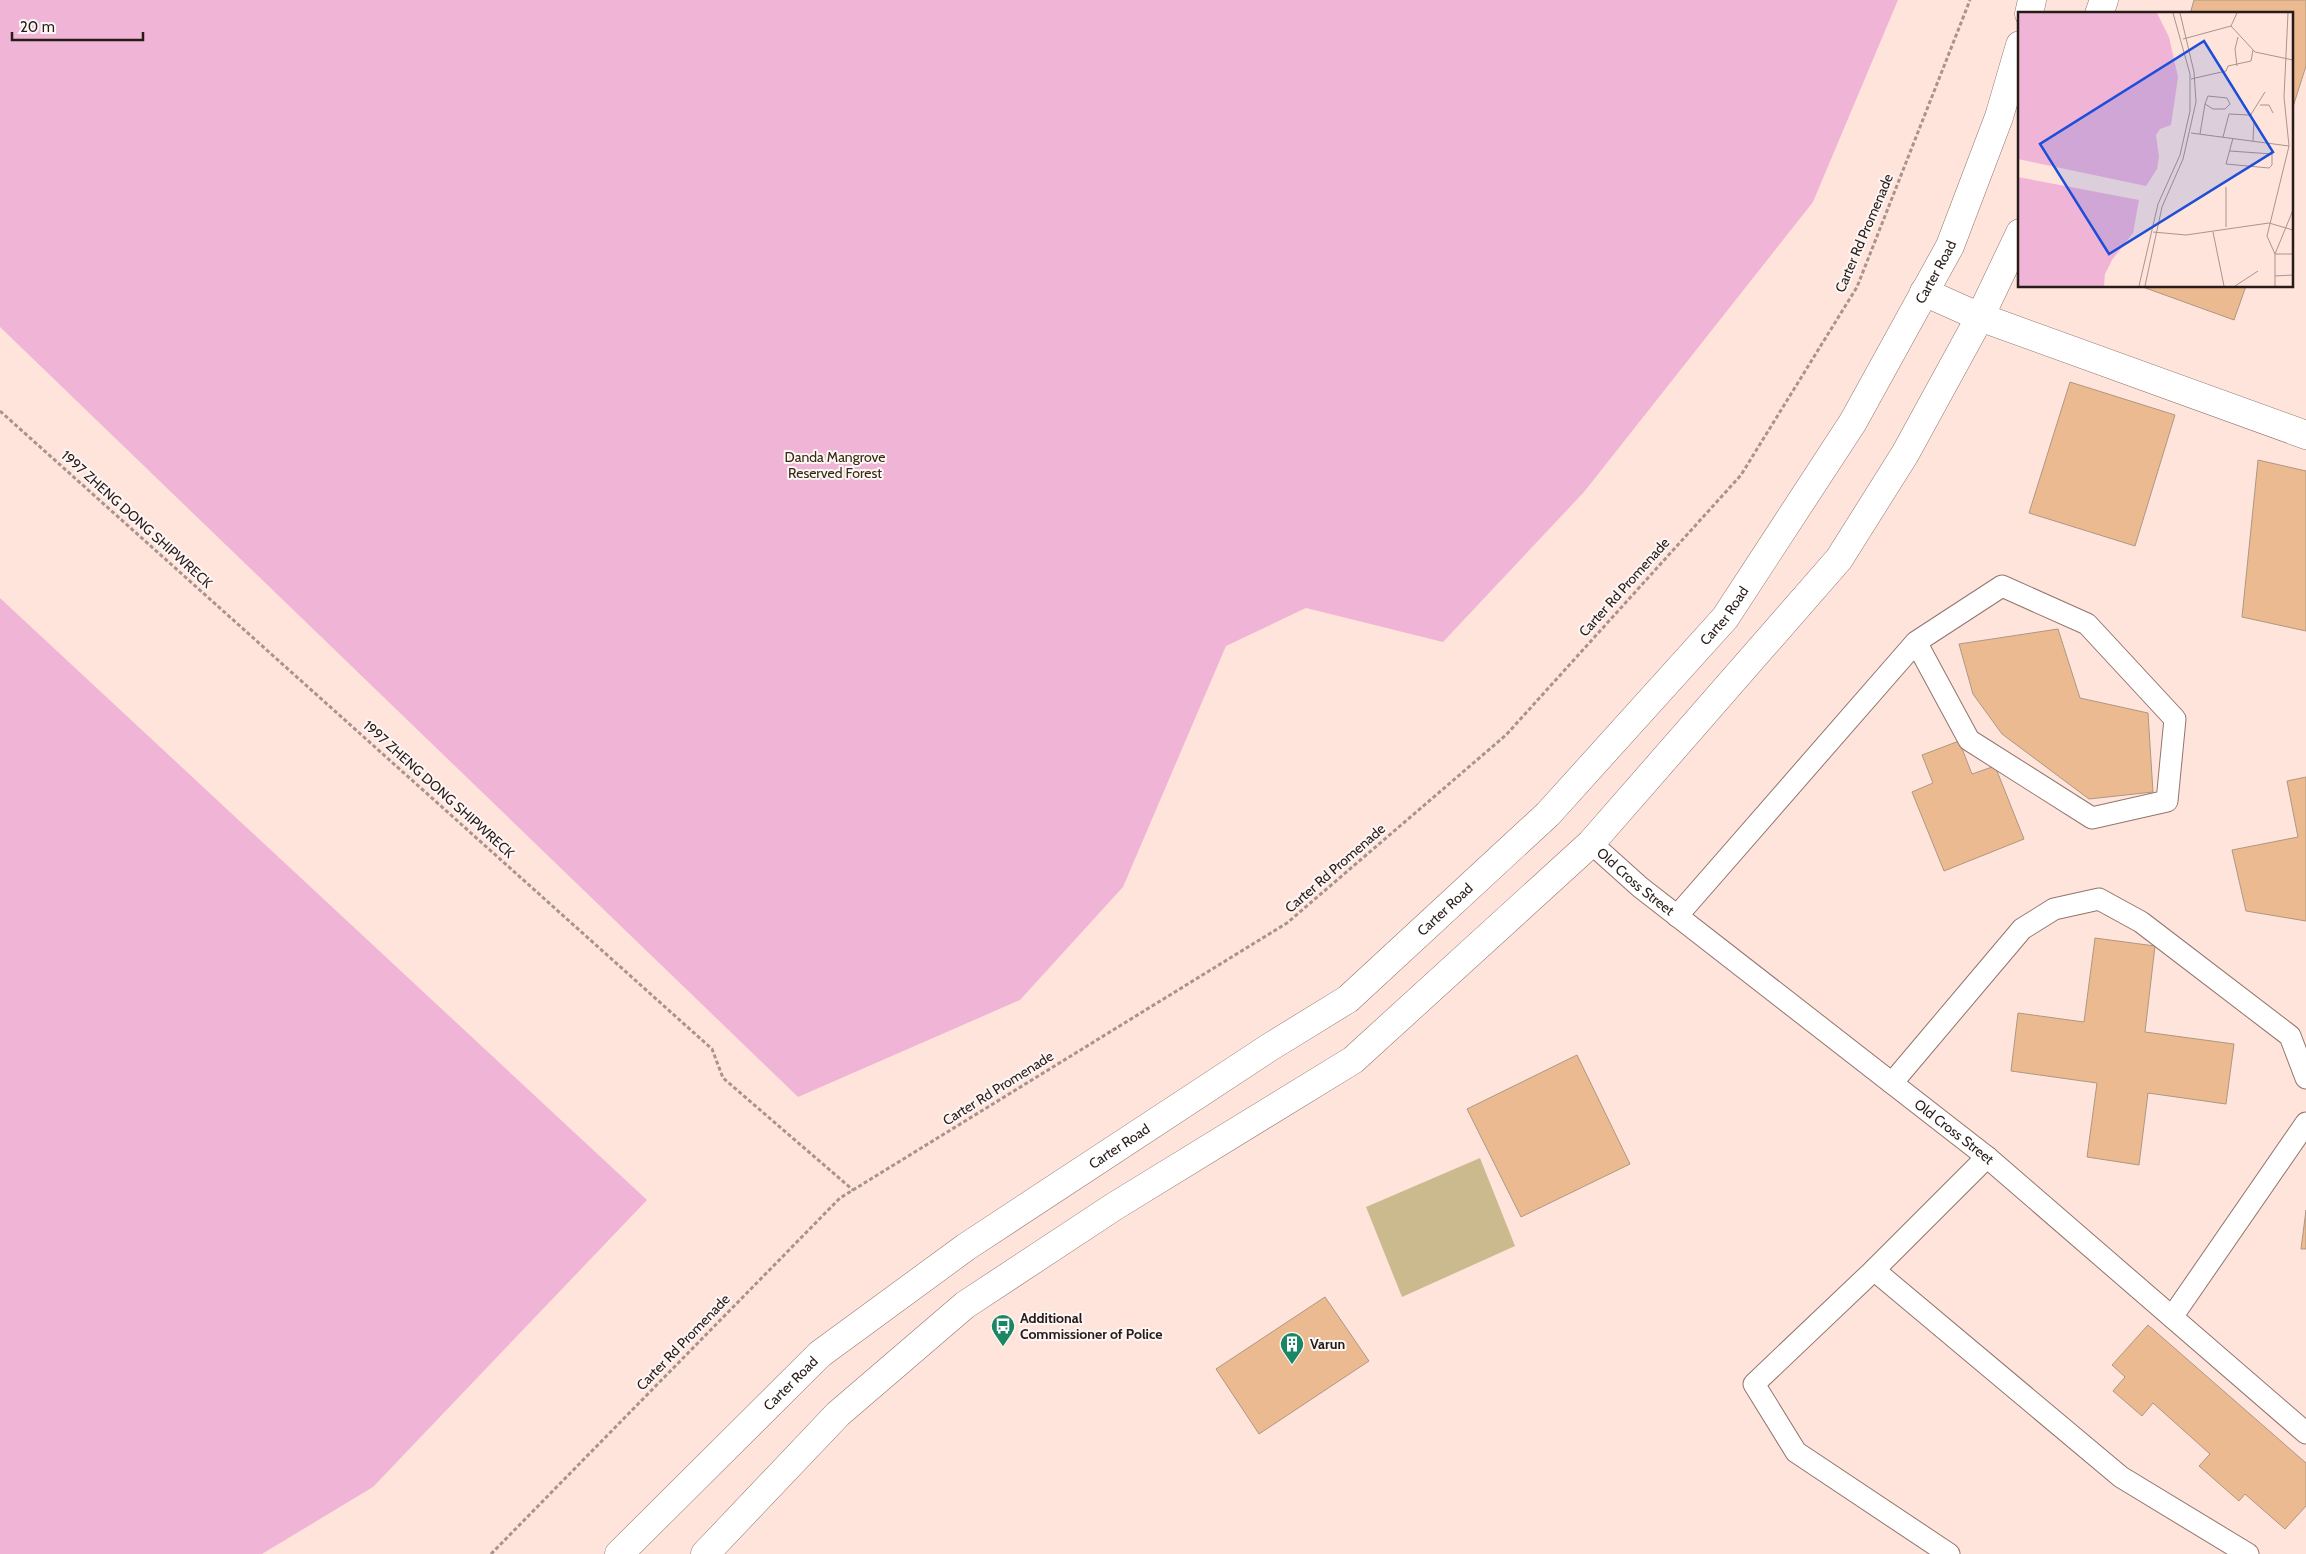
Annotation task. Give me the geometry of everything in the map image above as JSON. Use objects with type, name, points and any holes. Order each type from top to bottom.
[{"type":"main road","points":[[2100,12],[2104,0]]},
{"type":"main road","name":"Carter Road","points":[[619,1554],[820,1354],[966,1247],[1270,1047],[1348,999],[1548,814],[1725,618],[1853,422],[1953,237],[2000,117],[2018,52]]},
{"type":"main road","points":[[705,1554],[838,1414],[965,1305],[1115,1206],[1353,1060],[1591,843],[1839,559],[1906,454],[1980,317],[2018,237]]},
{"type":"main road","points":[[1924,292],[1980,317],[2306,434]]},
{"type":"lane","points":[[1677,916],[1916,642],[2002,586],[2087,624],[2175,719],[2168,801],[2092,818],[1969,740],[1916,642]]},
{"type":"lane","name":"Old Cross Street","points":[[1591,843],[1640,887],[1987,1157],[2306,1433]]},
{"type":"lane","points":[[1892,1083],[2022,929],[2054,909],[2099,900],[2141,922],[2290,1036],[2301,1050],[2306,1078]]},
{"type":"lane","points":[[2172,1318],[2306,1123]]},
{"type":"lane","points":[[1949,1554],[1796,1452],[1754,1384],[1874,1270],[1987,1157]]},
{"type":"lane","points":[[1874,1270],[2121,1477],[2248,1554]]},
{"type":"path","name":"Carter Rd Promenade","points":[[491,1554],[840,1198],[1287,924],[1506,735],[1742,475],[1857,287],[1970,0]]},
{"type":"path","name":"1997 ZHENG DONG SHIPWRECK","points":[[0,411],[712,1049],[723,1078],[852,1190]]},
{"type":"shaded area","name":"Danda Mangrove Reserved Forest","points":[[0,0],[1898,0],[1813,202],[1584,492],[1443,642],[1306,608],[1226,646],[1123,887],[1020,1000],[798,1097],[0,327]]},
{"type":"shaded area","points":[[0,598],[647,1200],[373,1487],[262,1554],[0,1554]]},
{"type":"shaded area","points":[[1480,1158],[1515,1246],[1402,1297],[1366,1207]]},
{"type":"building","points":[[2194,0],[2306,0],[2306,66],[2294,104],[2294,12],[2191,12]]},
{"type":"building","points":[[2146,288],[2245,288],[2234,320]]},
{"type":"building","points":[[2070,382],[2175,415],[2135,546],[2029,513]]},
{"type":"building","points":[[2258,460],[2306,471],[2306,631],[2242,617]]},
{"type":"building","points":[[2058,629],[2080,698],[2148,713],[2153,792],[2089,799],[2002,734],[1973,694],[1959,644]]},
{"type":"building","points":[[1959,741],[1972,774],[1995,766],[2024,839],[1944,871],[1912,792],[1933,783],[1922,755]]},
{"type":"building","points":[[2306,777],[2306,921],[2246,911],[2232,850],[2298,837],[2287,781]]},
{"type":"building","points":[[2095,938],[2155,946],[2145,1032],[2234,1044],[2226,1104],[2148,1093],[2139,1165],[2087,1157],[2097,1083],[2011,1071],[2018,1013],[2084,1022]]},
{"type":"building","points":[[1577,1055],[1630,1164],[1521,1217],[1467,1109]]},
{"type":"building","points":[[2306,1210],[2306,1249],[2301,1249]]},
{"type":"building","name":"Varun","points":[[1325,1297],[1369,1361],[1259,1434],[1216,1369]]},
{"type":"building","points":[[2148,1325],[2306,1463],[2306,1506],[2285,1529],[2245,1494],[2239,1501],[2199,1466],[2210,1454],[2153,1403],[2142,1416],[2113,1391],[2125,1377],[2112,1365]]},
{"type":"place","name":"Additional Commissioner of Police","points":[[1003,1347]]},
{"type":"place","name":"Varun","points":[[1292,1365]]}]
